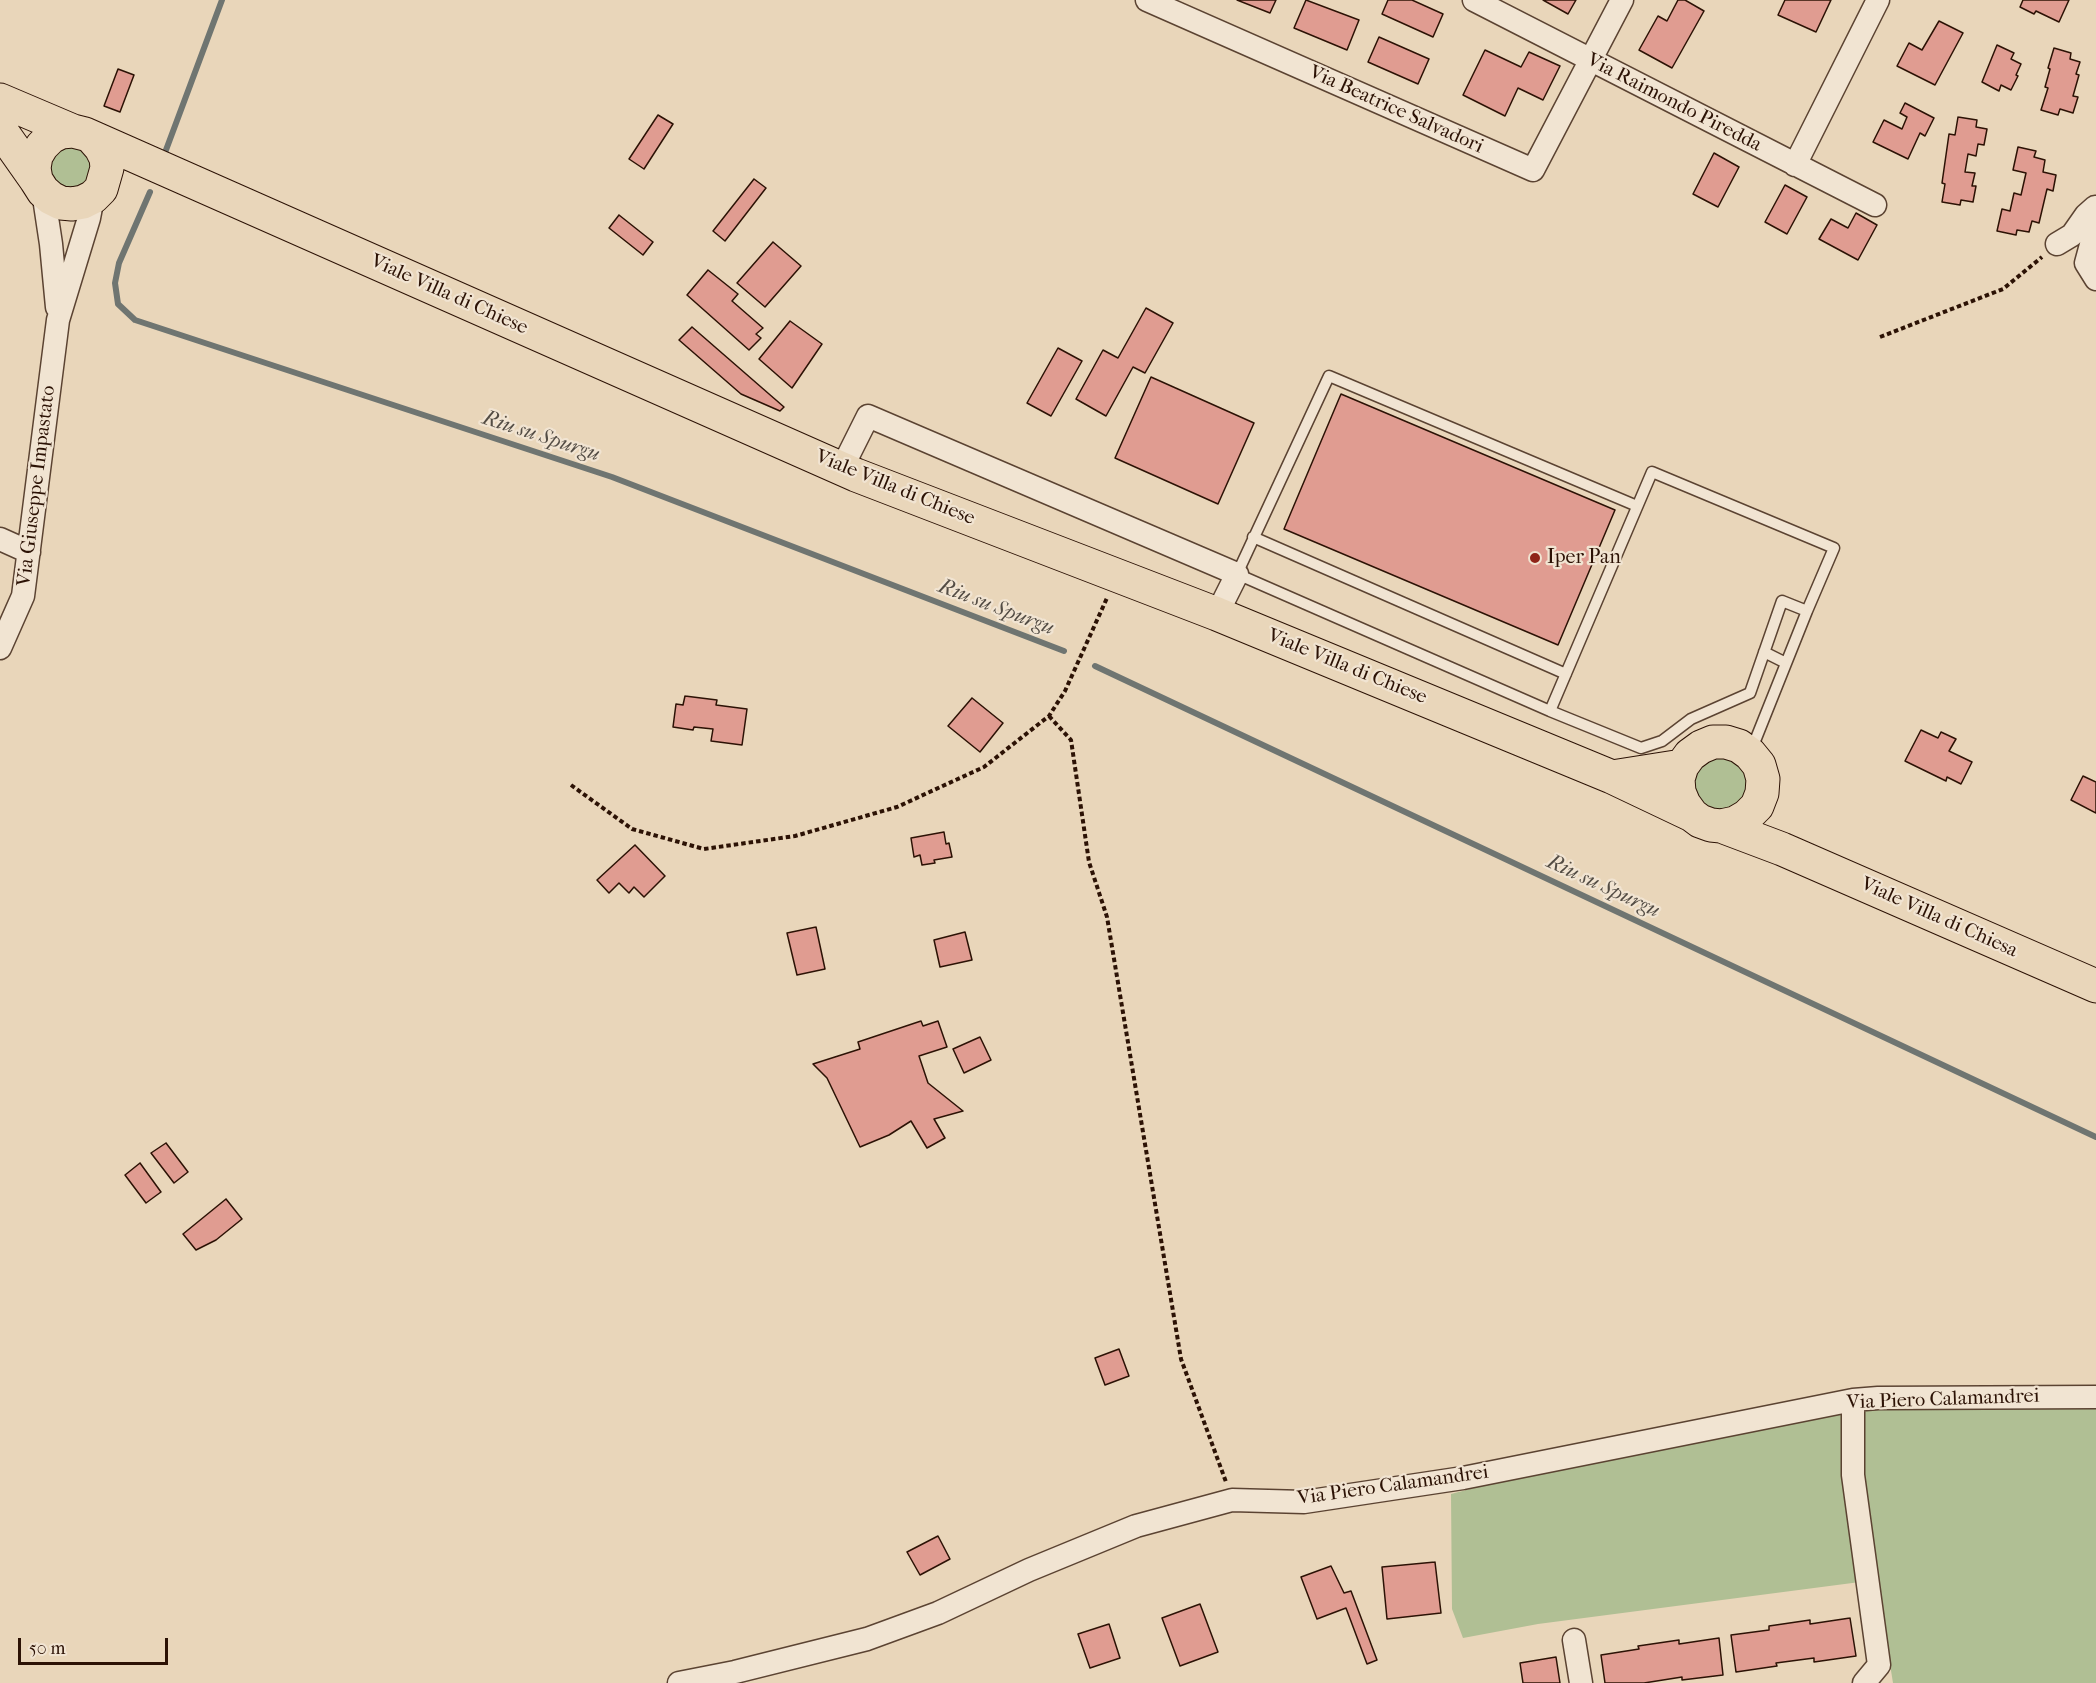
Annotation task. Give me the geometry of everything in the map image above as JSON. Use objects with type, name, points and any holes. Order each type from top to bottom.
[{"type":"main road","points":[[0,100],[187,179]]},
{"type":"main road","points":[[0,129],[39,185],[51,198],[61,203],[83,202],[97,193],[144,174],[187,179]]},
{"type":"main road","points":[[39,185],[34,168],[36,156],[51,137],[61,132],[84,136],[106,158],[108,168],[97,193]]},
{"type":"main road","name":"Viale Villa di Chiese","points":[[187,179],[842,468],[1217,614],[1612,777]]},
{"type":"main road","points":[[1692,814],[1684,804],[1679,792],[1678,779],[1682,766],[1690,755],[1713,742],[1726,742],[1739,746],[1759,765],[1763,779],[1762,793],[1757,806],[1748,816],[1736,824],[1721,826]]},
{"type":"main road","points":[[1612,777],[1682,766]]},
{"type":"main road","name":"Viale Villa di Chiesa","points":[[1612,777],[1711,825],[1721,826],[1782,849],[2096,986]]},
{"type":"main road","points":[[1757,806],[1782,849]]},
{"type":"street","name":"Via Beatrice Salvadori","points":[[1147,0],[1533,170],[1589,60]]},
{"type":"street","name":"Via Raimondo Piredda","points":[[1474,0],[1875,206]]},
{"type":"street","points":[[1589,60],[1622,0]]},
{"type":"street","points":[[1795,165],[1878,0]]},
{"type":"street","name":"Via Giuseppe Impastato","points":[[39,185],[51,244],[58,320]]},
{"type":"street","name":"Via Giuseppe Impastato","points":[[0,648],[23,596],[58,320],[97,193]]},
{"type":"street","points":[[2096,205],[2096,213]]},
{"type":"street","points":[[2057,244],[2072,235],[2096,205]]},
{"type":"street","points":[[2096,226],[2086,263],[2096,279]]},
{"type":"street","points":[[842,468],[868,416],[1237,574],[1217,614]]},
{"type":"street","points":[[0,539],[29,552]]},
{"type":"street","name":"Via Piero Calamandrei","points":[[679,1683],[735,1672],[867,1639],[938,1613],[1029,1570],[1136,1526],[1232,1500],[1304,1502],[1463,1478],[1853,1400],[2096,1397]]},
{"type":"street","points":[[1853,1400],[1853,1475],[1879,1665],[1864,1683]]},
{"type":"street","points":[[1574,1640],[1581,1683]]},
{"type":"lane","points":[[1637,506],[1329,376],[1237,574],[1550,711],[1641,748],[1662,741],[1691,718],[1750,693],[1782,601],[1807,611]]},
{"type":"lane","points":[[1550,711],[1652,472],[1834,548],[1750,754]]},
{"type":"lane","points":[[1253,537],[1566,674]]},
{"type":"lane","points":[[1764,652],[1786,663]]},
{"type":"path","points":[[1880,337],[2004,289],[2057,244]]},
{"type":"path","points":[[571,785],[632,829],[704,849],[795,836],[897,807],[984,767],[1049,716],[1065,691],[1118,575]]},
{"type":"path","points":[[1049,716],[1071,740],[1089,862],[1107,917],[1181,1359],[1232,1500]]},
{"type":"green space","points":[[66,142],[92,152],[90,186],[56,189],[46,162]]},
{"type":"green space","points":[[1721,758],[1731,760],[1739,766],[1745,774],[1747,784],[1745,794],[1739,802],[1731,808],[1721,810],[1711,808],[1703,802],[1697,794],[1695,784],[1697,774],[1703,766],[1711,760]]},
{"type":"green space","points":[[2096,1406],[2096,1683],[1893,1683],[1862,1490],[1862,1417],[1867,1409]]},
{"type":"green space","points":[[1843,1413],[1860,1582],[1538,1624],[1463,1638],[1452,1609],[1451,1494],[1493,1483]]},
{"type":"building","points":[[1237,0],[1276,0],[1270,13]]},
{"type":"building","points":[[1306,0],[1359,20],[1347,50],[1294,28]]},
{"type":"building","points":[[1388,0],[1412,0],[1443,14],[1433,37],[1382,14]]},
{"type":"building","points":[[1543,0],[1576,0],[1568,14]]},
{"type":"building","points":[[1678,0],[1685,0],[1704,11],[1672,68],[1639,50],[1658,16],[1667,21]]},
{"type":"building","points":[[1785,0],[1831,0],[1816,32],[1778,15]]},
{"type":"building","points":[[2023,0],[2069,0],[2059,22],[2036,11],[2034,14],[2020,7]]},
{"type":"building","points":[[1939,21],[1963,33],[1935,85],[1897,66],[1909,43],[1922,50]]},
{"type":"building","points":[[1379,37],[1429,59],[1418,84],[1368,62]]},
{"type":"building","points":[[1997,45],[2014,53],[2011,59],[2021,64],[2011,90],[2001,85],[1999,91],[1982,82]]},
{"type":"building","points":[[2054,48],[2071,53],[2070,59],[2080,62],[2073,96],[2078,97],[2073,113],[2060,109],[2058,115],[2041,110],[2048,88],[2045,87]]},
{"type":"building","points":[[1485,50],[1521,67],[1529,52],[1560,66],[1543,100],[1518,88],[1505,116],[1463,95]]},
{"type":"building","points":[[118,69],[134,75],[120,112],[104,106]]},
{"type":"building","points":[[1905,103],[1934,118],[1925,136],[1920,133],[1908,159],[1873,142],[1884,120],[1902,129],[1907,117],[1900,113]]},
{"type":"building","points":[[658,115],[673,124],[644,169],[629,159]]},
{"type":"building","points":[[1958,117],[1977,120],[1976,127],[1987,129],[1984,145],[1978,144],[1976,156],[1968,154],[1965,172],[1975,173],[1972,186],[1976,186],[1973,202],[1961,200],[1960,205],[1942,202],[1945,184],[1942,183],[1949,134],[1955,135]]},
{"type":"building","points":[[2018,147],[2036,151],[2034,157],[2045,160],[2043,172],[2056,175],[2053,191],[2047,189],[2039,223],[2032,221],[2029,232],[2017,230],[2016,235],[1997,231],[2002,209],[2010,211],[2014,193],[2021,195],[2026,173],[2013,170]]},
{"type":"building","points":[[1714,153],[1739,167],[1718,207],[1693,194]]},
{"type":"building","points":[[754,179],[766,188],[725,241],[713,231]]},
{"type":"building","points":[[1785,185],[1807,197],[1787,234],[1765,222]]},
{"type":"building","points":[[1856,213],[1877,225],[1858,260],[1819,239],[1831,219],[1848,228]]},
{"type":"building","points":[[619,215],[653,242],[643,255],[609,228]]},
{"type":"building","points":[[773,242],[801,266],[765,307],[737,283]]},
{"type":"building","points":[[708,270],[738,294],[732,301],[763,328],[756,334],[761,338],[749,350],[687,295]]},
{"type":"building","points":[[1146,308],[1173,323],[1145,373],[1133,367],[1106,416],[1076,399],[1103,350],[1118,358]]},
{"type":"building","points":[[790,321],[822,344],[792,388],[759,359]]},
{"type":"building","points":[[692,327],[784,407],[780,411],[741,394],[679,340]]},
{"type":"building","points":[[1058,348],[1082,361],[1051,416],[1027,403]]},
{"type":"building","points":[[1151,377],[1254,423],[1218,504],[1115,458]]},
{"type":"building","points":[[1341,394],[1615,510],[1558,645],[1284,529]]},
{"type":"building","points":[[685,696],[717,700],[716,705],[747,709],[742,745],[711,741],[713,729],[694,727],[693,730],[673,727],[676,704],[683,705]]},
{"type":"building","points":[[972,698],[1003,723],[980,752],[948,726]]},
{"type":"building","points":[[1921,730],[1938,738],[1941,732],[1956,739],[1949,751],[1972,762],[1961,784],[1947,777],[1946,781],[1905,761]]},
{"type":"building","points":[[2083,776],[2096,782],[2096,813],[2071,800]]},
{"type":"building","points":[[944,832],[952,857],[922,865],[920,855],[914,857],[911,838]]},
{"type":"building","points":[[635,845],[665,876],[644,897],[634,887],[629,893],[619,883],[609,893],[597,880]]},
{"type":"building","points":[[816,927],[825,969],[797,975],[787,933]]},
{"type":"building","points":[[965,932],[972,960],[940,967],[934,940]]},
{"type":"building","points":[[921,1021],[923,1026],[938,1021],[947,1047],[919,1056],[928,1083],[963,1111],[934,1119],[945,1138],[927,1148],[911,1121],[889,1135],[860,1147],[827,1078],[813,1064],[860,1049],[858,1042]]},
{"type":"building","points":[[980,1037],[991,1060],[964,1073],[953,1049]]},
{"type":"building","points":[[166,1143],[188,1172],[174,1183],[151,1153]]},
{"type":"building","points":[[140,1163],[161,1192],[146,1203],[125,1175]]},
{"type":"building","points":[[226,1199],[242,1219],[216,1240],[196,1250],[183,1234]]},
{"type":"building","points":[[1119,1349],[1129,1376],[1105,1385],[1095,1358]]},
{"type":"building","points":[[938,1536],[950,1559],[920,1575],[907,1552]]},
{"type":"building","points":[[1435,1562],[1441,1613],[1387,1619],[1382,1567]]},
{"type":"building","points":[[1331,1566],[1344,1593],[1351,1591],[1377,1660],[1367,1664],[1346,1608],[1317,1619],[1301,1577]]},
{"type":"building","points":[[1200,1604],[1218,1652],[1180,1666],[1162,1618]]},
{"type":"building","points":[[1850,1618],[1856,1656],[1814,1662],[1814,1658],[1776,1663],[1777,1666],[1736,1672],[1731,1635],[1769,1630],[1769,1626],[1810,1620],[1810,1624]]},
{"type":"building","points":[[1109,1624],[1120,1658],[1090,1668],[1078,1634]]},
{"type":"building","points":[[1719,1638],[1723,1675],[1682,1680],[1682,1677],[1644,1683],[1605,1683],[1601,1655],[1639,1649],[1638,1646],[1679,1640],[1679,1644]]},
{"type":"building","points":[[1556,1657],[1560,1683],[1523,1683],[1520,1663]]},
{"type":"waterway","name":"Riu su Spurgu","points":[[163,158],[222,0]]},
{"type":"waterway","name":"Riu su Spurgu","points":[[150,192],[119,263],[115,283],[118,304],[135,320],[612,477],[1064,651]]},
{"type":"waterway","name":"Riu su Spurgu","points":[[1095,666],[2096,1137]]},
{"type":"place","name":"Iper Pan","points":[[1535,558]]}]
